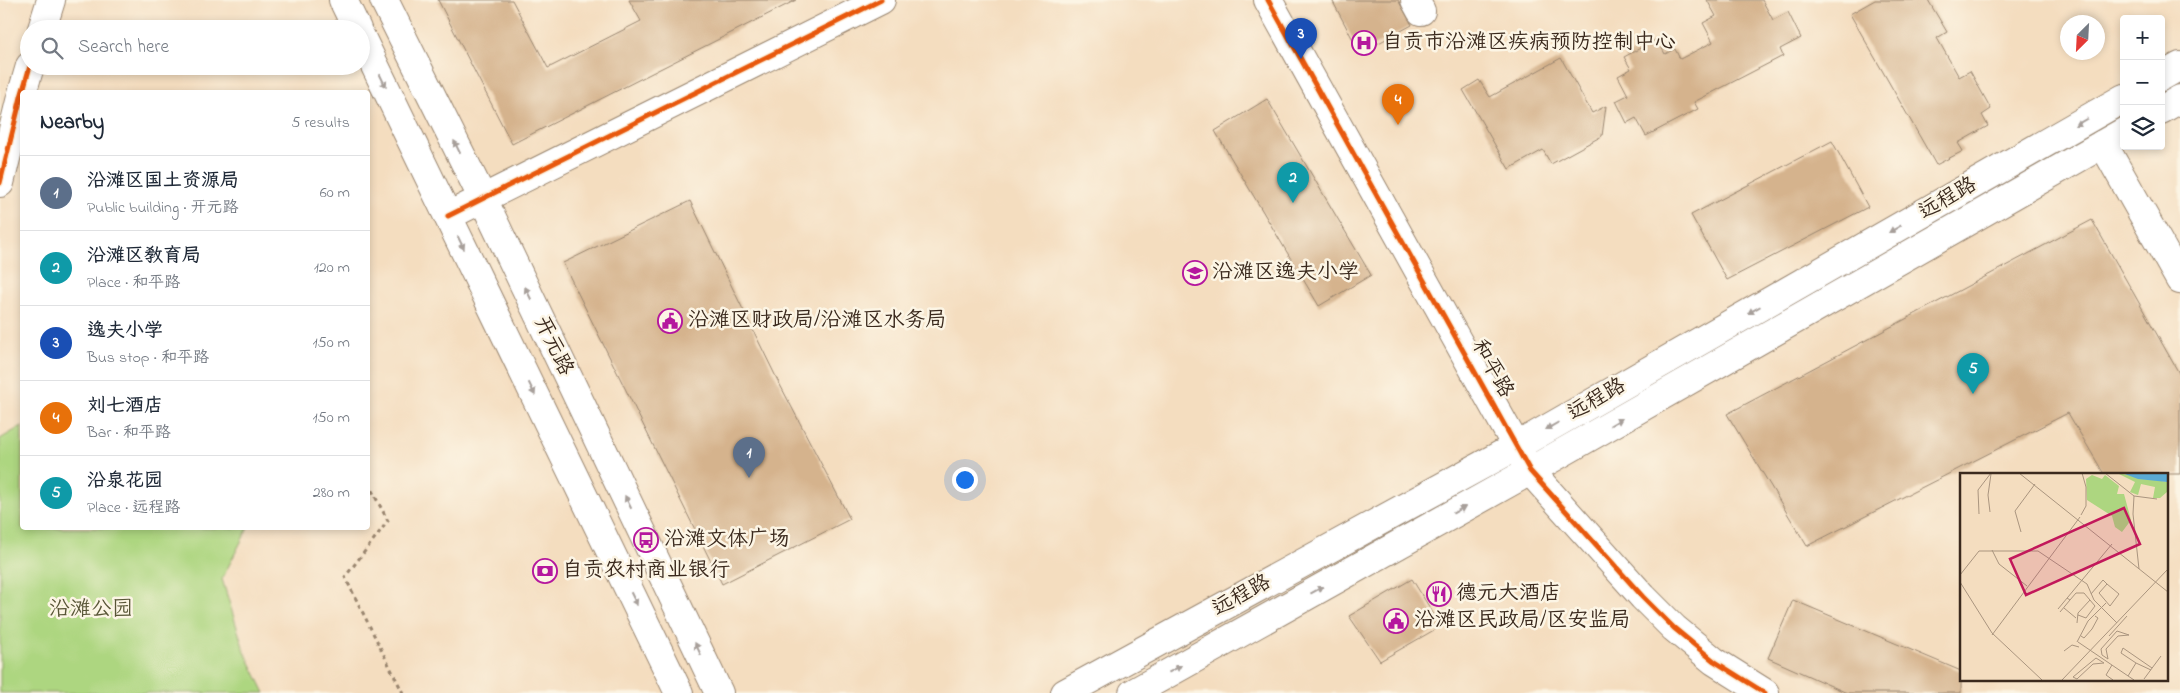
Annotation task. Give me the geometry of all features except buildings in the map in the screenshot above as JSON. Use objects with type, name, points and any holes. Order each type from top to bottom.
[{"type":"main road","points":[[45,20],[51,0]]},
{"type":"main road","points":[[343,0],[353,20]]},
{"type":"main road","name":"开元路","points":[[384,0],[483,199],[719,693]]},
{"type":"main road","points":[[448,216],[880,0]]},
{"type":"main road","name":"和平路","points":[[1268,0],[1530,471],[1638,592],[1674,628],[1714,661],[1765,693]]},
{"type":"main road","name":"开元路","points":[[370,56],[679,693]]},
{"type":"main road","points":[[2165,74],[2180,66]]},
{"type":"main road","points":[[23,90],[27,75]]},
{"type":"main road","points":[[2165,108],[2180,99]]},
{"type":"main road","name":"远程路","points":[[1065,693],[1517,446],[2120,100]]},
{"type":"main road","points":[[0,183],[20,101]]},
{"type":"main road","points":[[2113,138],[2180,280]]},
{"type":"main road","name":"远程路","points":[[1133,693],[1530,471],[2113,138]]},
{"type":"path","points":[[370,487],[388,521],[345,577],[403,693]]},
{"type":"green space","name":"沿滩公园","points":[[20,427],[20,530],[247,530],[222,579],[244,650],[265,693],[0,693],[0,439]]},
{"type":"cycle path","points":[[448,216],[881,0]]},
{"type":"cycle path","points":[[1268,0],[1530,471],[1643,597],[1674,628],[1714,661],[1765,693]]},
{"type":"cycle path","points":[[23,90],[27,75]]},
{"type":"cycle path","points":[[0,183],[20,101]]},
{"type":"place","name":"自贡市沿滩区疾病预防控制中心","points":[[1364,43]]},
{"type":"place","name":"逸夫小学","points":[[1301,59]]},
{"type":"place","name":"刘七酒店","points":[[1398,125]]},
{"type":"place","name":"沿滩区教育局","points":[[1293,203]]},
{"type":"place","name":"沿滩区逸夫小学","points":[[1195,273]]},
{"type":"place","name":"沿滩区财政局/沿滩区水务局","points":[[670,321]]},
{"type":"place","name":"沿泉花园","points":[[1973,394]]},
{"type":"place","name":"沿滩区国土资源局","points":[[749,478]]},
{"type":"place","name":"沿滩文体广场","points":[[646,540]]},
{"type":"place","name":"自贡农村商业银行","points":[[545,571]]},
{"type":"place","name":"德元大酒店","points":[[1439,594]]},
{"type":"place","name":"沿滩区民政局/区安监局","points":[[1396,621]]}]
